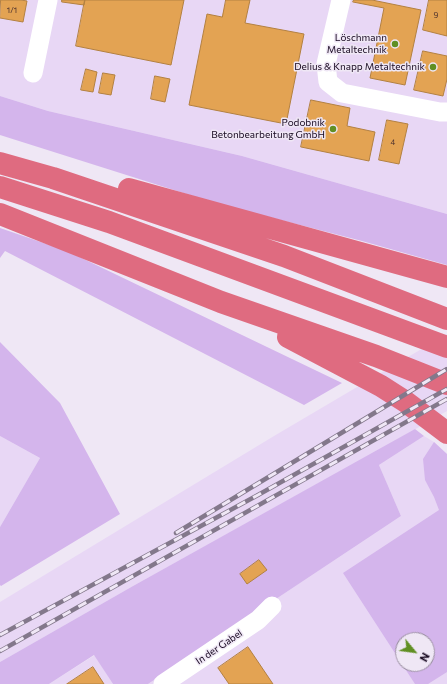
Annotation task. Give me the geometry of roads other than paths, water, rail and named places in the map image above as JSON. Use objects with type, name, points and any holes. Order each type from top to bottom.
[{"type":"highway","points":[[0,163],[53,178],[284,256],[444,318]]},
{"type":"highway","points":[[53,178],[88,178],[447,277]]},
{"type":"highway","points":[[0,187],[109,222],[447,347]]},
{"type":"highway","points":[[0,214],[221,302],[376,356],[447,384]]},
{"type":"highway","points":[[221,302],[381,386],[406,402],[447,434]]},
{"type":"street","points":[[33,73],[48,0]]},
{"type":"street","points":[[341,0],[326,64],[328,82],[342,93],[440,112],[447,112]]},
{"type":"street","name":"In der Gabel","points":[[163,684],[258,620],[272,606]]},
{"type":"railway","points":[[176,533],[447,369]]},
{"type":"railway","points":[[0,635],[258,495],[447,389]]},
{"type":"railway","points":[[0,651],[447,399]]},
{"type":"place","name":"Löschmann Metaltechnik","points":[[395,44]]},
{"type":"place","name":"Delius & Knapp Metaltechnik","points":[[433,67]]},
{"type":"place","name":"Podobnik Betonbearbeitung GmbH","points":[[333,129]]}]
